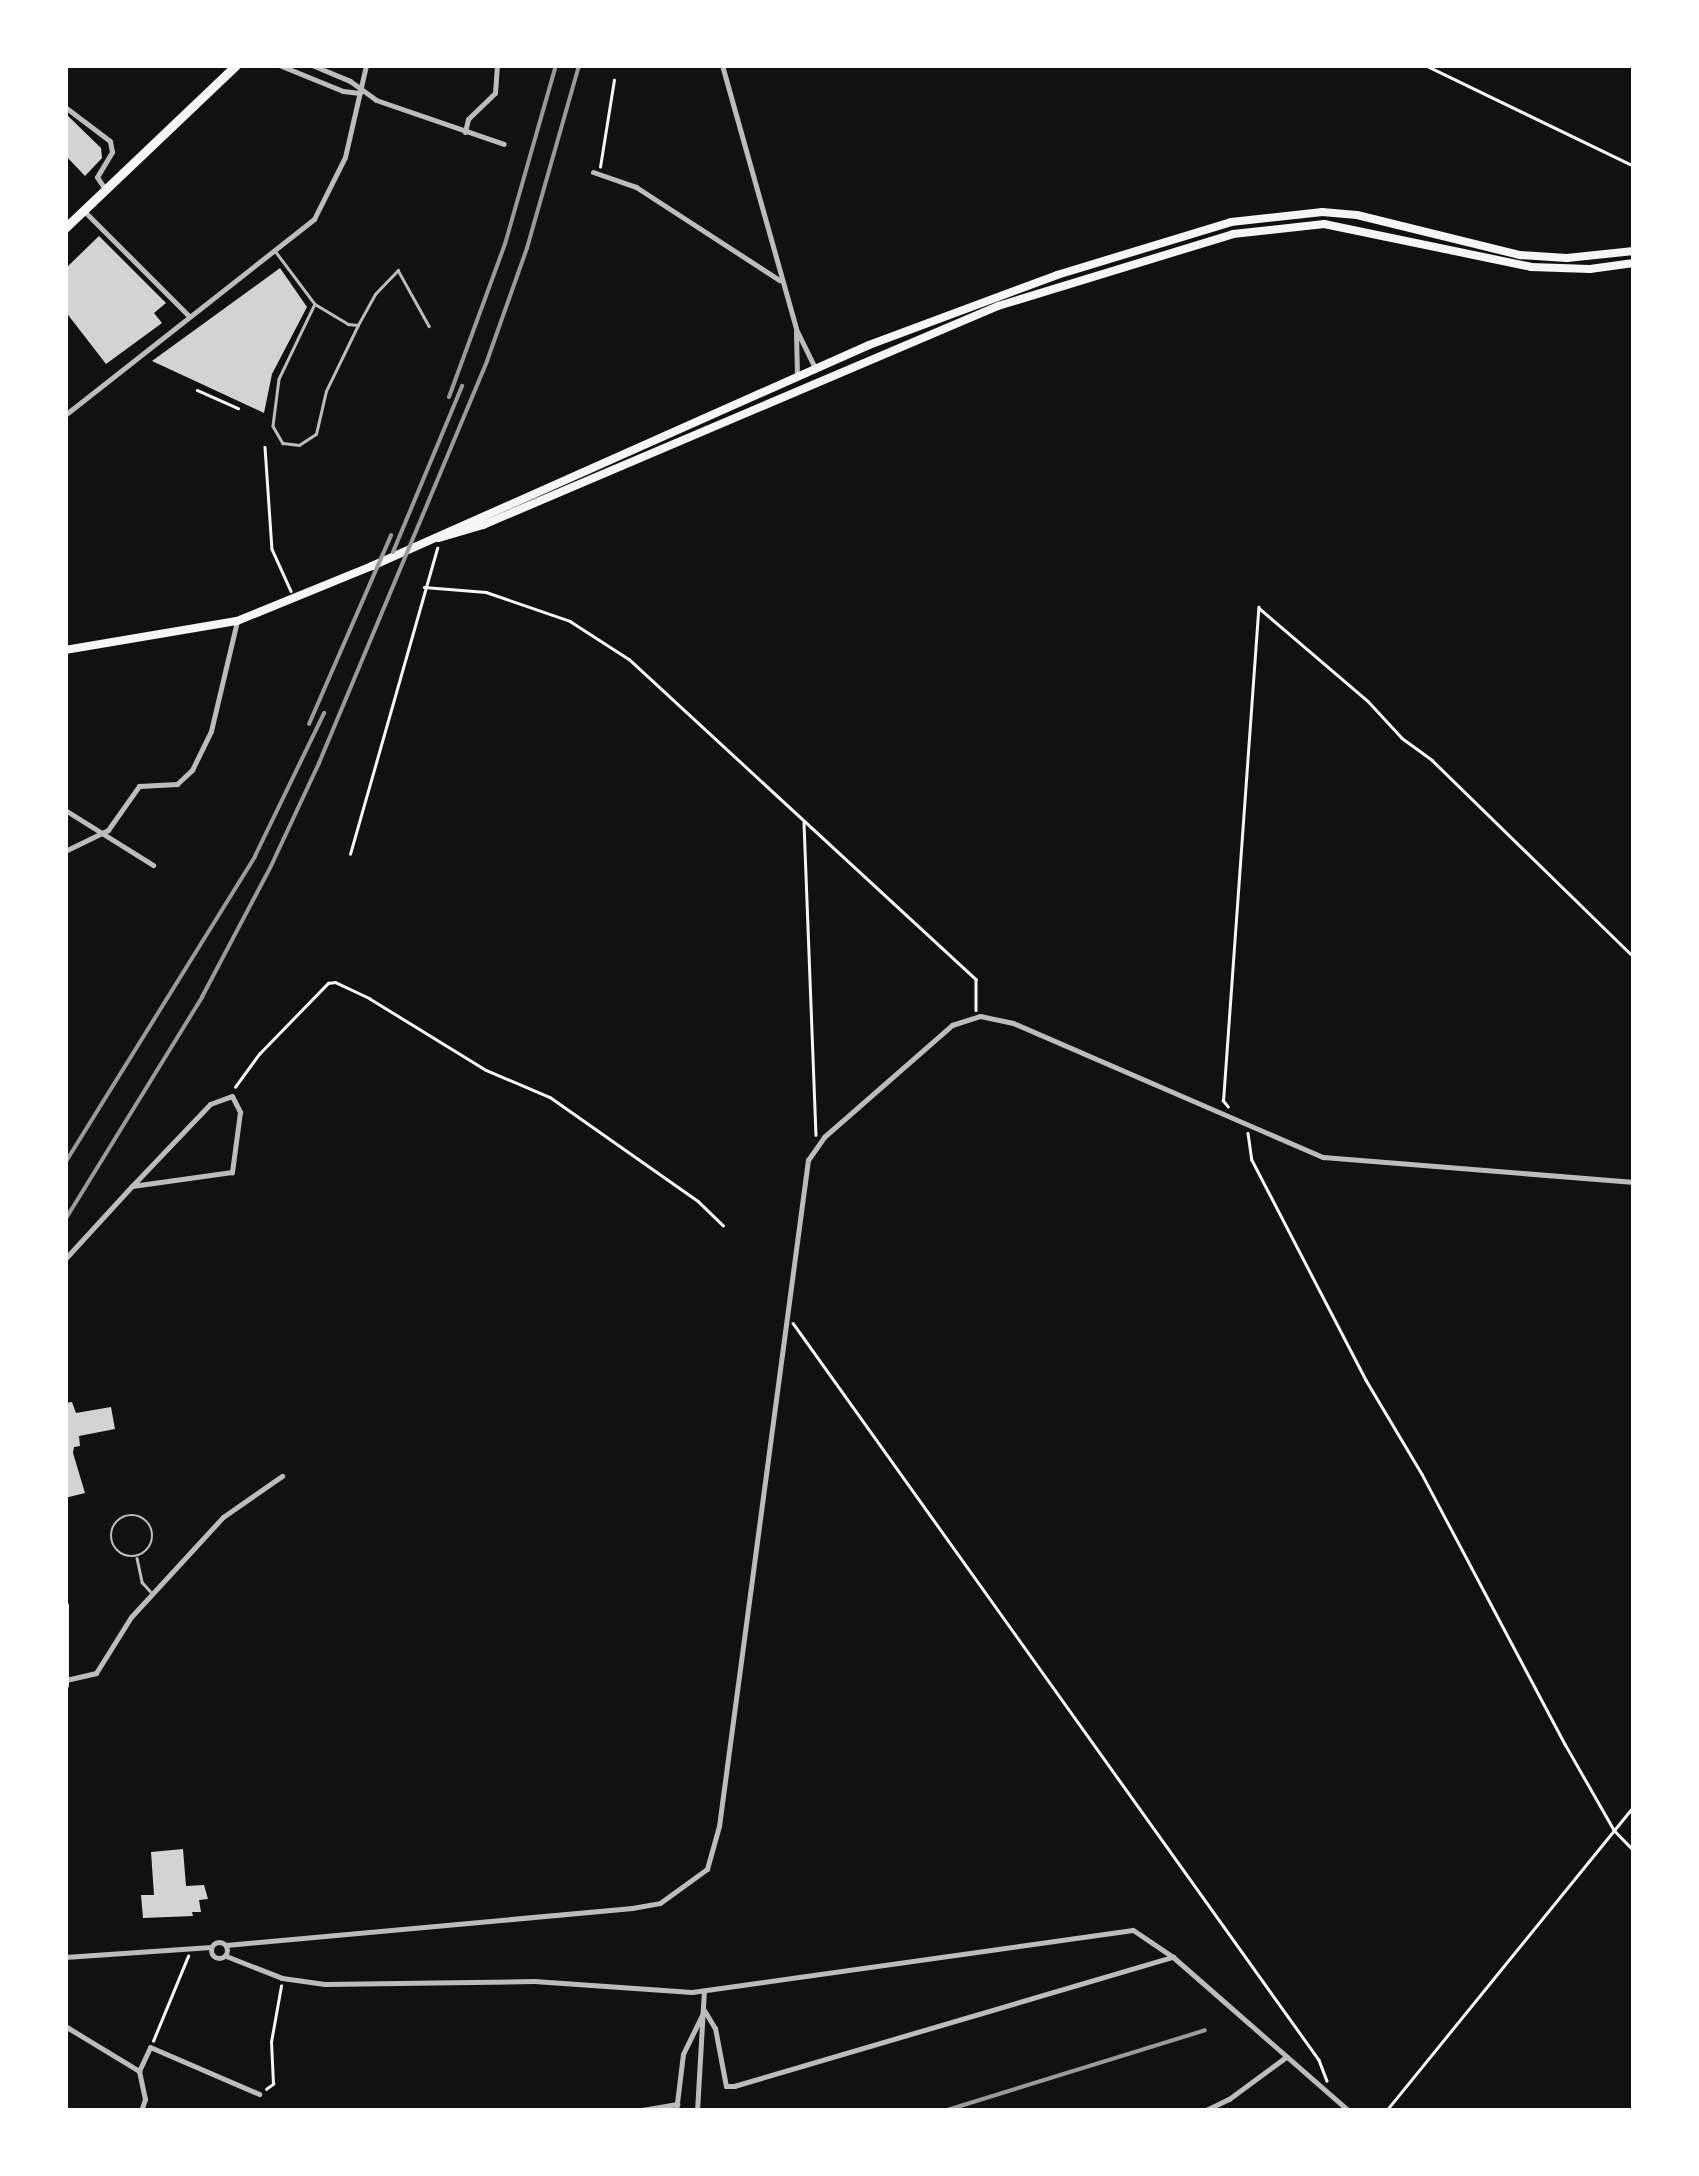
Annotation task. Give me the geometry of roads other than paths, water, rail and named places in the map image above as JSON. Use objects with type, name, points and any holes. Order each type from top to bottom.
[{"type":"main road","points":[[216,82],[223,65]]},
{"type":"main road","points":[[65,228],[236,65]]},
{"type":"main road","points":[[65,650],[237,621],[372,566],[815,368],[1056,274],[1232,222],[1281,214],[1357,214],[1520,255],[1567,258],[1634,252]]},
{"type":"main road","points":[[424,542],[483,525],[998,306],[1268,226],[1351,227],[1532,266],[1590,269],[1634,263]]},
{"type":"main road","points":[[815,368],[819,382]]},
{"type":"main road","points":[[797,376],[802,389]]},
{"type":"main road","points":[[65,1606],[65,1683]]},
{"type":"street","points":[[280,65],[343,91],[362,93],[504,144]]},
{"type":"street","points":[[312,65],[350,81],[362,93]]},
{"type":"street","points":[[65,416],[276,251],[325,204],[362,93],[366,65]]},
{"type":"street","points":[[465,132],[468,119],[495,93],[497,65]]},
{"type":"street","points":[[722,65],[783,287],[796,329],[815,368]]},
{"type":"street","points":[[65,107],[110,142],[112,152],[97,178],[105,189]]},
{"type":"street","points":[[595,172],[636,187],[774,273],[783,287]]},
{"type":"street","points":[[83,211],[189,316]]},
{"type":"street","points":[[796,329],[797,376]]},
{"type":"street","points":[[65,851],[102,834],[139,786],[177,784],[192,770],[211,731],[237,621]]},
{"type":"street","points":[[65,810],[153,865]]},
{"type":"street","points":[[65,1957],[632,1908],[660,1903],[707,1869],[719,1826],[805,1173],[815,1142],[952,1026],[978,1014],[1013,1023],[1232,1113],[1323,1158],[1634,1182]]},
{"type":"street","points":[[65,1258],[132,1186],[210,1104],[232,1096],[240,1112],[232,1172],[132,1186]]},
{"type":"street","points":[[65,1683],[96,1672],[152,1594],[223,1517],[282,1476]]},
{"type":"street","points":[[212,1947],[215,1957],[226,1956],[282,1978],[325,1984],[534,1981],[704,1991],[1118,1930],[1143,1934],[1173,1957],[1349,2111]]},
{"type":"street","points":[[226,1945],[226,1956]]},
{"type":"street","points":[[704,2010],[715,2028],[726,2086],[734,2086],[1173,1957]]},
{"type":"street","points":[[697,2111],[704,1991]]},
{"type":"street","points":[[636,2111],[677,2107],[682,2054],[704,2010]]},
{"type":"street","points":[[65,2026],[140,2071]]},
{"type":"street","points":[[141,2111],[145,2100],[140,2071],[150,2047],[259,2094]]},
{"type":"street","points":[[1204,2111],[1229,2099],[1286,2057]]},
{"type":"lane","points":[[276,251],[315,304],[358,325]]},
{"type":"lane","points":[[315,304],[279,379],[273,426],[283,444],[299,446],[316,434],[326,391],[358,325],[375,294],[398,270],[429,326]]},
{"type":"lane","points":[[128,1515],[145,1518],[154,1534],[151,1546],[136,1556],[119,1552],[112,1543],[114,1525],[128,1515]]},
{"type":"lane","points":[[136,1556],[142,1582],[152,1594]]},
{"type":"railway","points":[[449,397],[505,244],[556,65]]},
{"type":"railway","points":[[65,1220],[202,997],[271,866],[319,763],[487,361],[527,248],[579,65]]},
{"type":"railway","points":[[393,552],[462,386]]},
{"type":"railway","points":[[309,724],[391,535]]},
{"type":"railway","points":[[65,1163],[255,856],[324,713]]},
{"type":"railway","points":[[944,2111],[1205,2030]]}]
